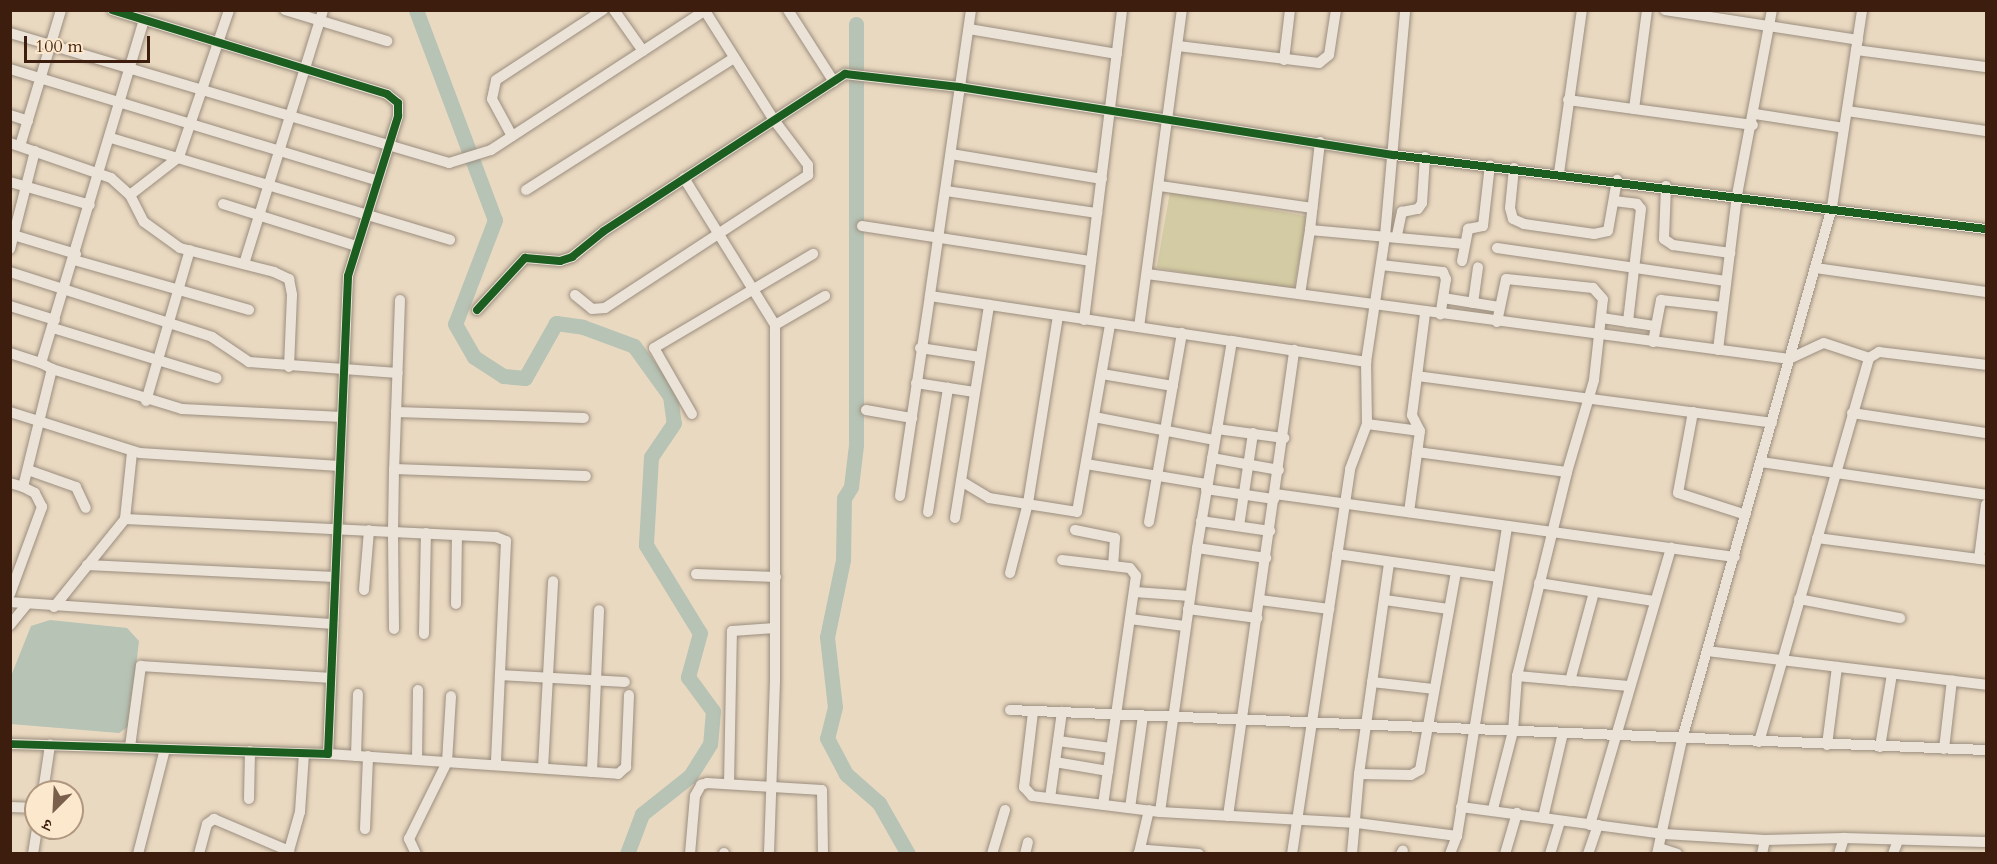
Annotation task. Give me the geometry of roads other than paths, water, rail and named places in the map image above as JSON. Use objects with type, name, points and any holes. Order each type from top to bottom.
[{"type":"street","points":[[61,10],[28,121],[15,145],[100,172],[130,195],[153,230],[190,250],[244,264],[288,279],[292,295],[289,367]]},
{"type":"street","points":[[113,10],[394,98],[399,109],[348,276],[327,754]]},
{"type":"street","points":[[130,195],[179,157],[229,10]]},
{"type":"street","points":[[285,10],[321,16],[387,41]]},
{"type":"street","points":[[512,136],[492,99],[496,80],[603,10]]},
{"type":"street","points":[[614,10],[643,51]]},
{"type":"street","points":[[788,10],[834,82]]},
{"type":"street","points":[[900,496],[971,10]]},
{"type":"street","points":[[1084,320],[1122,10]]},
{"type":"street","points":[[1139,327],[1160,186],[1182,10]]},
{"type":"street","points":[[1284,60],[1290,10]]},
{"type":"street","points":[[1178,46],[1284,60],[1326,61],[1336,10]]},
{"type":"street","points":[[1391,236],[1394,155],[1405,10]]},
{"type":"street","points":[[1559,173],[1582,10]]},
{"type":"street","points":[[1634,109],[1647,10]]},
{"type":"street","points":[[1665,10],[1698,13],[1857,45],[1986,67]]},
{"type":"street","points":[[1718,350],[1737,195],[1754,120],[1772,10]]},
{"type":"street","points":[[1677,854],[1658,851],[1664,834],[1682,739],[1832,207],[1862,10]]},
{"type":"street","points":[[10,33],[130,67],[441,163],[481,154],[705,11],[774,120],[808,165],[808,175],[600,310],[587,307],[575,295]]},
{"type":"street","points":[[244,264],[287,117],[321,16]]},
{"type":"street","points":[[40,363],[75,257],[144,20]]},
{"type":"street","points":[[969,29],[1117,54]]},
{"type":"street","points":[[526,190],[734,58]]},
{"type":"street","points":[[10,69],[191,122],[376,180]]},
{"type":"street","points":[[477,310],[525,258],[560,261],[572,257],[604,231],[845,74],[959,87],[1394,155],[1666,186],[1986,229]]},
{"type":"street","points":[[1568,100],[1634,109],[1844,128]]},
{"type":"street","points":[[1847,111],[1986,131]]},
{"type":"street","points":[[10,115],[28,121]]},
{"type":"street","points":[[111,138],[268,183],[450,240]]},
{"type":"street","points":[[1300,294],[1320,142]]},
{"type":"street","points":[[10,249],[35,151]]},
{"type":"street","points":[[951,154],[1102,179]]},
{"type":"street","points":[[1292,854],[1350,469],[1367,424],[1366,362],[1381,264],[1402,212],[1418,209],[1422,203],[1425,157]]},
{"type":"street","points":[[1462,261],[1468,229],[1483,226],[1490,165]]},
{"type":"street","points":[[1514,168],[1510,208],[1518,222],[1604,234],[1610,225],[1617,180]]},
{"type":"street","points":[[684,178],[776,325],[776,577],[769,854]]},
{"type":"street","points":[[10,182],[90,205]]},
{"type":"street","points":[[1160,186],[1312,208]]},
{"type":"street","points":[[1666,186],[1664,239],[1673,245],[1730,253]]},
{"type":"street","points":[[946,191],[1097,213]]},
{"type":"street","points":[[1614,201],[1637,204],[1641,209],[1628,322]]},
{"type":"street","points":[[223,204],[356,246]]},
{"type":"street","points":[[862,226],[1091,261]]},
{"type":"street","points":[[1310,230],[1464,244]]},
{"type":"street","points":[[12,235],[75,257],[249,310]]},
{"type":"street","points":[[1497,248],[1726,281]]},
{"type":"street","points":[[146,401],[190,250]]},
{"type":"street","points":[[692,414],[654,348],[753,287],[813,254]]},
{"type":"street","points":[[1381,264],[1443,272],[1443,298],[1440,315]]},
{"type":"street","points":[[1473,303],[1478,267]]},
{"type":"street","points":[[1815,268],[1986,292]]},
{"type":"street","points":[[10,272],[222,341],[245,361],[289,367],[398,373]]},
{"type":"street","points":[[1147,274],[1440,315],[1790,359],[1824,343],[1869,357],[1879,352],[1986,364]]},
{"type":"street","points":[[1493,809],[1513,731],[1517,676],[1567,472],[1589,398],[1600,335],[1603,298],[1598,290],[1510,278],[1503,281],[1497,322]]},
{"type":"street","points":[[776,325],[825,296]]},
{"type":"street","points":[[930,296],[1366,362]]},
{"type":"street","points":[[1443,298],[1499,307]]},
{"type":"street","points":[[1653,342],[1658,302],[1665,298],[1723,307]]},
{"type":"street","points":[[394,629],[394,469],[400,300]]},
{"type":"street","points":[[955,518],[989,305]]},
{"type":"street","points":[[10,306],[54,324],[217,378]]},
{"type":"street","points":[[1408,512],[1420,430],[1412,415],[1425,313]]},
{"type":"street","points":[[1011,573],[1028,503],[1058,316]]},
{"type":"street","points":[[1602,318],[1655,326]]},
{"type":"street","points":[[961,481],[989,498],[1077,512],[1110,324]]},
{"type":"street","points":[[1149,522],[1182,333]]},
{"type":"street","points":[[1199,854],[1139,853],[1155,811],[1232,340]]},
{"type":"street","points":[[920,348],[980,357]]},
{"type":"street","points":[[1228,816],[1284,438],[1294,350]]},
{"type":"street","points":[[10,353],[146,401],[182,409],[342,417]]},
{"type":"street","points":[[1759,742],[1869,357]]},
{"type":"street","points":[[23,487],[52,369]]},
{"type":"street","points":[[1102,374],[1173,386]]},
{"type":"street","points":[[1417,376],[1772,423]]},
{"type":"street","points":[[916,383],[974,392]]},
{"type":"street","points":[[928,512],[948,388]]},
{"type":"street","points":[[866,410],[912,418]]},
{"type":"street","points":[[10,412],[132,452],[340,466]]},
{"type":"street","points":[[396,412],[584,418]]},
{"type":"street","points":[[1693,412],[1678,493],[1746,515]]},
{"type":"street","points":[[1852,413],[1986,433]]},
{"type":"street","points":[[1094,417],[1166,432],[1216,435],[1253,433],[1284,438]]},
{"type":"street","points":[[1367,424],[1420,430]]},
{"type":"street","points":[[1239,526],[1253,433]]},
{"type":"street","points":[[54,607],[125,519],[132,452]]},
{"type":"street","points":[[1417,452],[1567,472]]},
{"type":"street","points":[[1212,458],[1279,470]]},
{"type":"street","points":[[1761,462],[1986,495]]},
{"type":"street","points":[[1086,464],[1244,494],[1408,512],[1735,557]]},
{"type":"street","points":[[394,469],[586,476]]},
{"type":"street","points":[[28,470],[76,487],[86,508]]},
{"type":"street","points":[[10,483],[35,493],[42,507],[10,594]]},
{"type":"street","points":[[1817,538],[1983,559],[1986,504]]},
{"type":"street","points":[[125,519],[500,538],[506,543],[496,765]]},
{"type":"street","points":[[1201,521],[1270,531]]},
{"type":"street","points":[[1450,854],[1457,836],[1471,731],[1507,527]]},
{"type":"street","points":[[364,590],[369,530]]},
{"type":"street","points":[[1075,530],[1115,538],[1113,566]]},
{"type":"street","points":[[424,634],[426,533]]},
{"type":"street","points":[[456,604],[457,535]]},
{"type":"street","points":[[1197,548],[1266,558]]},
{"type":"street","points":[[1588,854],[1614,735],[1671,548]]},
{"type":"street","points":[[1337,554],[1498,577]]},
{"type":"street","points":[[1062,560],[1113,566],[1135,572],[1135,592],[1103,805]]},
{"type":"street","points":[[1352,854],[1357,823],[1359,774],[1389,562]]},
{"type":"street","points":[[87,565],[335,577]]},
{"type":"street","points":[[1359,774],[1417,774],[1428,727],[1433,689],[1456,572]]},
{"type":"street","points":[[696,574],[776,577]]},
{"type":"street","points":[[543,768],[553,581]]},
{"type":"street","points":[[1539,583],[1654,602]]},
{"type":"street","points":[[1135,592],[1190,596]]},
{"type":"street","points":[[1570,681],[1594,592]]},
{"type":"street","points":[[1799,599],[1900,618]]},
{"type":"street","points":[[1260,600],[1329,609]]},
{"type":"street","points":[[1385,600],[1448,609]]},
{"type":"street","points":[[10,602],[54,607],[333,624]]},
{"type":"street","points":[[10,625],[26,605]]},
{"type":"street","points":[[1188,609],[1257,618]]},
{"type":"street","points":[[592,772],[600,610]]},
{"type":"street","points":[[1130,619],[1185,626]]},
{"type":"street","points":[[729,784],[732,631],[775,628]]},
{"type":"street","points":[[1707,651],[1986,685]]},
{"type":"street","points":[[130,747],[141,666],[331,678]]},
{"type":"street","points":[[1827,745],[1837,667]]},
{"type":"street","points":[[1880,747],[1892,674]]},
{"type":"street","points":[[500,675],[625,682]]},
{"type":"street","points":[[1517,676],[1629,686]]},
{"type":"street","points":[[1944,749],[1952,680]]},
{"type":"street","points":[[1372,682],[1433,689]]},
{"type":"street","points":[[417,760],[418,690]]},
{"type":"street","points":[[358,694],[365,829]]},
{"type":"street","points":[[10,744],[327,754],[592,772],[624,772],[629,695]]},
{"type":"street","points":[[416,854],[409,839],[447,762],[451,696]]},
{"type":"street","points":[[1010,710],[1242,718],[1471,731],[1986,750]]},
{"type":"street","points":[[1033,712],[1024,787],[1032,796],[1155,811],[1297,822],[1357,823],[1457,836]]},
{"type":"street","points":[[1050,798],[1062,712]]},
{"type":"street","points":[[1130,808],[1143,716]]},
{"type":"street","points":[[1543,818],[1563,734]]},
{"type":"street","points":[[1058,741],[1111,748]]},
{"type":"street","points":[[45,780],[50,746]]},
{"type":"street","points":[[138,854],[165,749]]},
{"type":"street","points":[[249,799],[250,752]]},
{"type":"street","points":[[199,854],[207,824],[214,819],[289,852],[300,812],[304,754]]},
{"type":"street","points":[[1055,762],[1108,771]]},
{"type":"street","points":[[690,854],[697,789],[707,783],[814,788],[824,792],[823,854]]},
{"type":"street","points":[[1461,807],[1493,809],[1560,821],[1664,834],[1765,840],[1844,838],[1986,842]]},
{"type":"street","points":[[992,854],[1005,810]]},
{"type":"street","points":[[1505,854],[1517,813]]},
{"type":"street","points":[[1550,854],[1560,821]]},
{"type":"street","points":[[1839,854],[1844,838]]},
{"type":"street","points":[[1762,854],[1765,840]]},
{"type":"street","points":[[1893,854],[1898,840]]},
{"type":"street","points":[[1944,854],[1948,841]]},
{"type":"street","points":[[1025,854],[1028,842]]},
{"type":"waterway","points":[[416,10],[495,220],[455,324],[474,357],[503,376],[525,378],[556,323],[583,327],[634,346],[670,396],[674,423],[651,457],[646,545],[700,633],[688,677],[713,711],[710,744],[690,776],[642,814],[627,854]]},
{"type":"waterway","points":[[856,24],[856,445],[851,487],[844,498],[843,560],[827,637],[835,707],[827,738],[846,774],[879,803],[908,854]]}]
